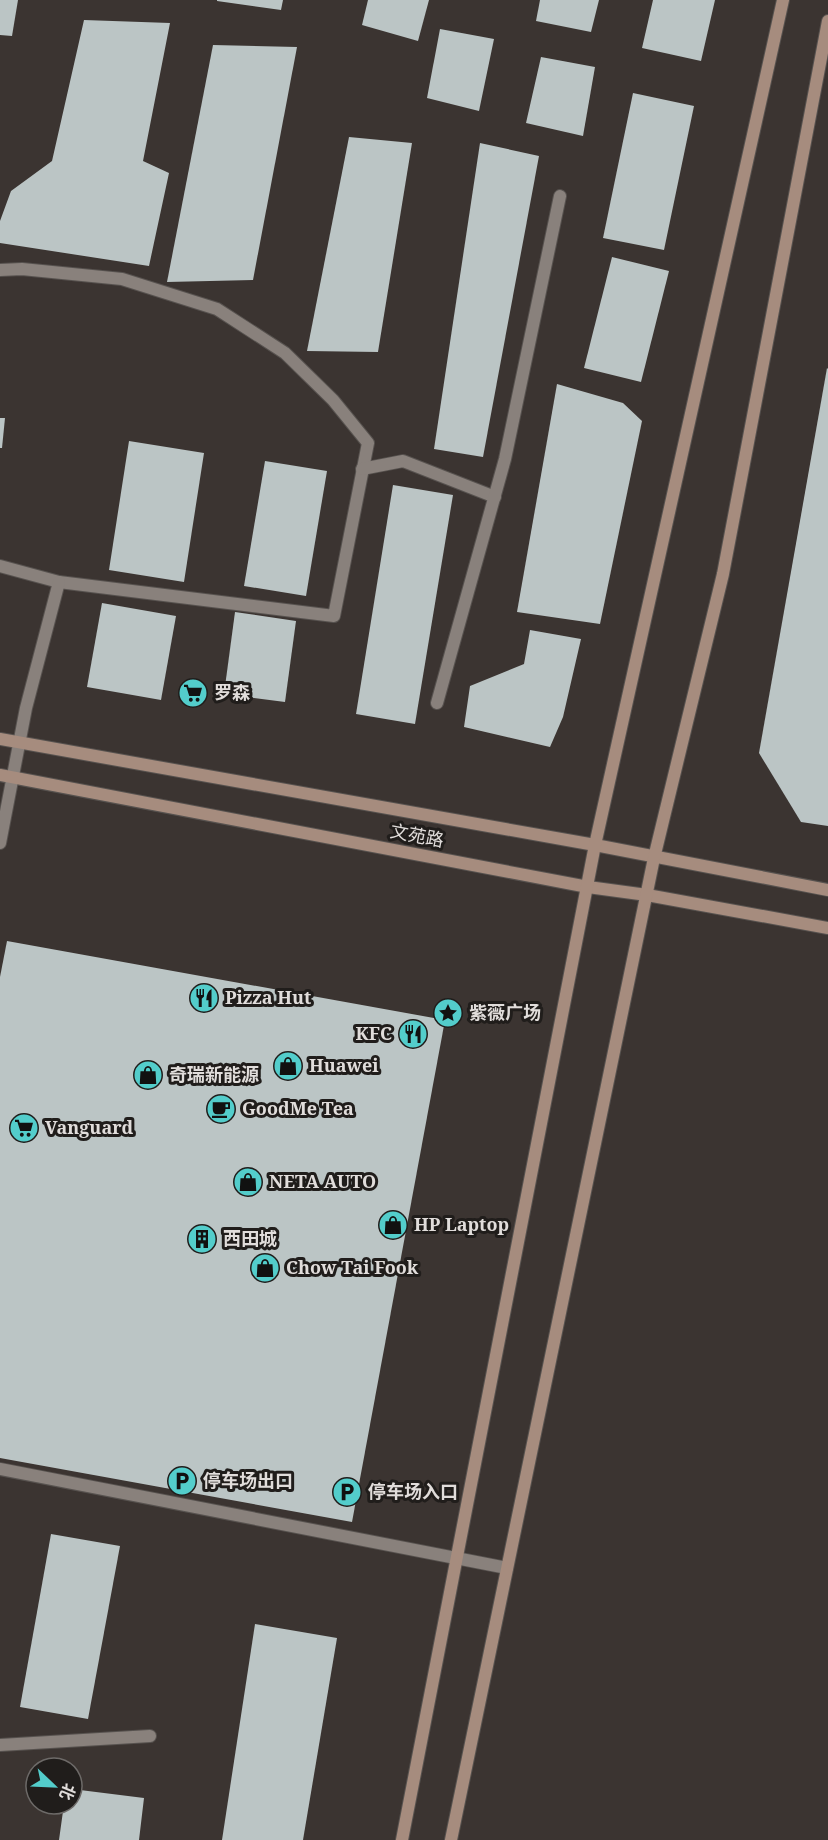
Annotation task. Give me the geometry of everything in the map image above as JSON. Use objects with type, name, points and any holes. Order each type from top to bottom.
[{"type":"main road","points":[[402,1840],[595,845],[783,0]]},
{"type":"main road","points":[[451,1840],[654,858],[723,574],[828,21]]},
{"type":"main road","name":"文苑路","points":[[0,739],[595,845],[828,890]]},
{"type":"main road","name":"文苑路","points":[[6,776],[588,886],[828,928]]},
{"type":"lane","points":[[437,703],[505,459],[560,196]]},
{"type":"lane","points":[[0,270],[22,269],[122,279],[217,309],[285,353],[333,400],[368,443],[334,616],[59,582],[0,566]]},
{"type":"lane","points":[[362,469],[403,461],[495,497]]},
{"type":"lane","points":[[0,843],[6,776],[19,742],[59,582]]},
{"type":"lane","points":[[0,1469],[507,1568]]},
{"type":"lane","points":[[0,1745],[150,1736]]},
{"type":"building","points":[[0,0],[18,0],[12,36],[0,35]]},
{"type":"building","points":[[217,0],[283,0],[281,10]]},
{"type":"building","points":[[368,0],[429,0],[418,41],[362,25]]},
{"type":"building","points":[[540,0],[599,0],[591,32],[536,21]]},
{"type":"building","points":[[653,0],[715,0],[701,61],[642,48]]},
{"type":"building","points":[[84,20],[170,23],[143,161],[169,173],[149,266],[0,243],[0,221],[11,191],[52,161]]},
{"type":"building","points":[[440,29],[494,39],[479,111],[427,98]]},
{"type":"building","points":[[213,45],[297,47],[253,280],[167,282]]},
{"type":"building","points":[[541,57],[595,67],[583,136],[526,123]]},
{"type":"building","points":[[633,93],[694,106],[664,250],[603,238]]},
{"type":"building","points":[[349,137],[412,143],[378,352],[307,351]]},
{"type":"building","points":[[480,143],[539,156],[483,457],[434,449]]},
{"type":"building","points":[[612,257],[669,271],[641,382],[584,368]]},
{"type":"building","points":[[827,368],[828,826],[801,822],[759,753]]},
{"type":"building","points":[[557,384],[623,403],[642,421],[600,624],[517,612]]},
{"type":"building","points":[[0,418],[5,418],[2,448],[0,448]]},
{"type":"building","points":[[129,441],[204,453],[184,582],[109,570]]},
{"type":"building","points":[[265,461],[327,471],[306,596],[244,586]]},
{"type":"building","points":[[393,485],[453,495],[415,724],[356,714]]},
{"type":"building","points":[[102,603],[176,616],[161,700],[87,687]]},
{"type":"building","points":[[235,612],[296,621],[285,702],[224,694]]},
{"type":"building","points":[[530,630],[581,639],[563,717],[550,747],[464,727],[470,686],[524,664]]},
{"type":"building","name":"西田城","points":[[7,941],[445,1020],[352,1522],[0,1458],[0,977]]},
{"type":"building","points":[[51,1534],[120,1546],[88,1719],[20,1707]]},
{"type":"building","points":[[255,1624],[337,1638],[303,1840],[222,1840]]},
{"type":"building","points":[[84,1790],[144,1798],[139,1840],[59,1840],[62,1816],[84,1816]]},
{"type":"place","name":"罗森","points":[[193,693]]},
{"type":"place","name":"Pizza Hut","points":[[204,998]]},
{"type":"place","name":"紫薇广场","points":[[448,1013]]},
{"type":"place","name":"KFC","points":[[413,1034]]},
{"type":"place","name":"Huawei","points":[[288,1066]]},
{"type":"place","name":"奇瑞新能源","points":[[148,1075]]},
{"type":"place","name":"GoodMe Tea","points":[[221,1109]]},
{"type":"place","name":"Vanguard","points":[[24,1128]]},
{"type":"place","name":"NETA AUTO","points":[[248,1182]]},
{"type":"place","name":"HP Laptop","points":[[393,1225]]},
{"type":"place","name":"西田城","points":[[202,1239]]},
{"type":"place","name":"Chow Tai Fook","points":[[265,1268]]},
{"type":"place","name":"停车场出口","points":[[182,1481]]},
{"type":"place","name":"停车场入口","points":[[347,1492]]}]
